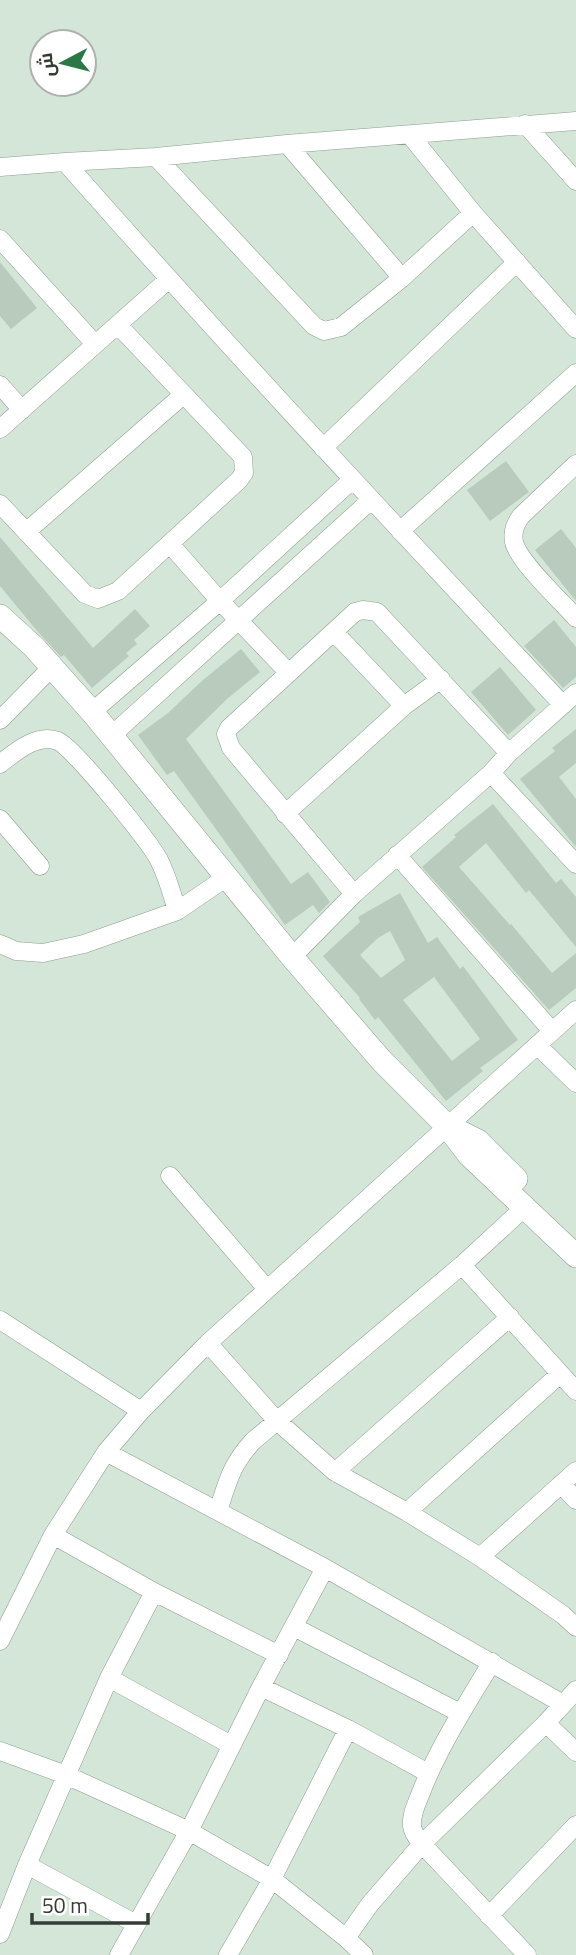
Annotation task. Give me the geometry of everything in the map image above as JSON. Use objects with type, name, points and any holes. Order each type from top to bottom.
[{"type":"main road","points":[[0,616],[34,647],[92,712],[292,957],[381,1060],[447,1126],[469,1155],[576,1256]]},
{"type":"main road","points":[[447,1126],[478,1142],[576,1236]]},
{"type":"street","points":[[0,167],[156,157],[576,121]]},
{"type":"street","points":[[525,124],[576,181]]},
{"type":"street","points":[[410,135],[473,213],[576,329]]},
{"type":"street","points":[[287,144],[402,278]]},
{"type":"street","points":[[156,157],[314,326],[324,331],[341,327],[402,278],[473,213]]},
{"type":"street","points":[[65,162],[352,480],[569,699],[509,753],[491,773],[354,894],[292,957]]},
{"type":"street","points":[[0,239],[95,344]]},
{"type":"street","points":[[323,448],[517,262]]},
{"type":"street","points":[[0,429],[169,279]]},
{"type":"street","points":[[0,504],[85,594],[98,599],[118,591],[244,473],[243,457],[118,325]]},
{"type":"street","points":[[400,531],[576,373]]},
{"type":"street","points":[[0,385],[22,410]]},
{"type":"street","points":[[26,532],[183,394]]},
{"type":"street","points":[[575,466],[521,516],[513,533],[521,556],[576,618]]},
{"type":"street","points":[[92,712],[220,601],[352,480]]},
{"type":"street","points":[[110,736],[371,500]]},
{"type":"street","points":[[170,544],[289,673]]},
{"type":"street","points":[[354,894],[231,748],[226,734],[229,728],[355,612],[377,612],[509,753]]},
{"type":"street","points":[[334,632],[404,706]]},
{"type":"street","points":[[0,720],[52,667]]},
{"type":"street","points":[[285,814],[404,706],[441,679]]},
{"type":"street","points":[[0,764],[36,741],[59,741],[118,803],[158,858],[171,888],[177,911]]},
{"type":"street","points":[[491,773],[576,864]]},
{"type":"street","points":[[0,819],[40,866]]},
{"type":"street","points":[[397,855],[552,1031]]},
{"type":"street","points":[[0,944],[16,951],[43,953],[83,944],[177,911],[227,877]]},
{"type":"street","points":[[0,1641],[53,1535],[106,1452],[141,1411],[208,1343],[576,1010]]},
{"type":"street","points":[[537,1045],[576,1083]]},
{"type":"street","points":[[170,1176],[267,1289]]},
{"type":"street","points":[[218,1511],[239,1456],[276,1420],[463,1265],[525,1208]]},
{"type":"street","points":[[463,1265],[576,1391]]},
{"type":"street","points":[[335,1472],[510,1317]]},
{"type":"street","points":[[0,1320],[141,1411]]},
{"type":"street","points":[[208,1343],[276,1420],[335,1472],[407,1512],[572,1616]]},
{"type":"street","points":[[407,1512],[560,1374]]},
{"type":"street","points":[[106,1452],[325,1568],[492,1662],[570,1697],[422,1844],[370,1904],[346,1938]]},
{"type":"street","points":[[480,1557],[576,1471]]},
{"type":"street","points":[[561,1484],[576,1500]]},
{"type":"street","points":[[53,1535],[154,1592],[279,1654]]},
{"type":"street","points":[[118,1955],[189,1830],[325,1568]]},
{"type":"street","points":[[0,1934],[27,1865],[109,1678],[154,1592]]},
{"type":"street","points":[[293,1628],[460,1713]]},
{"type":"street","points":[[492,1662],[460,1713],[428,1773],[412,1822],[413,1831],[422,1844],[527,1955]]},
{"type":"street","points":[[109,1678],[231,1745]]},
{"type":"street","points":[[261,1687],[428,1773]]},
{"type":"street","points":[[546,1723],[576,1752]]},
{"type":"street","points":[[228,1955],[272,1879],[348,1730]]},
{"type":"street","points":[[0,1751],[66,1775],[189,1830],[272,1879],[364,1955]]},
{"type":"street","points":[[489,1916],[576,1825]]},
{"type":"street","points":[[27,1865],[136,1924]]},
{"type":"building","points":[[0,262],[37,308],[11,329],[0,316]]},
{"type":"building","points":[[506,461],[529,492],[490,521],[467,490]]},
{"type":"building","points":[[561,529],[576,548],[576,601],[535,550]]},
{"type":"building","points":[[0,537],[93,648],[135,609],[150,626],[134,640],[137,644],[126,653],[129,656],[92,688],[64,655],[61,657],[38,632],[0,586]]},
{"type":"building","points":[[554,620],[576,647],[576,677],[563,688],[524,646]]},
{"type":"building","points":[[241,649],[260,672],[227,699],[186,739],[291,884],[308,872],[330,902],[319,913],[313,905],[285,925],[174,771],[167,775],[138,735],[168,713]]},
{"type":"building","points":[[500,667],[536,710],[508,735],[471,692]]},
{"type":"building","points":[[576,729],[576,763],[559,777],[576,799],[576,847],[520,779],[555,751],[552,748]]},
{"type":"building","points":[[493,804],[556,883],[561,879],[576,897],[576,947],[529,890],[526,893],[486,843],[459,867],[552,973],[576,953],[576,988],[549,1010],[422,867],[456,837],[454,835]]},
{"type":"building","points":[[400,893],[428,943],[437,937],[460,969],[463,966],[518,1040],[480,1068],[483,1071],[446,1101],[378,1017],[375,1020],[360,998],[323,956],[360,922],[358,917]],"holes":[[[390,931],[405,960],[381,978],[360,955]],[[434,977],[480,1039],[452,1061],[403,1000]]]}]
